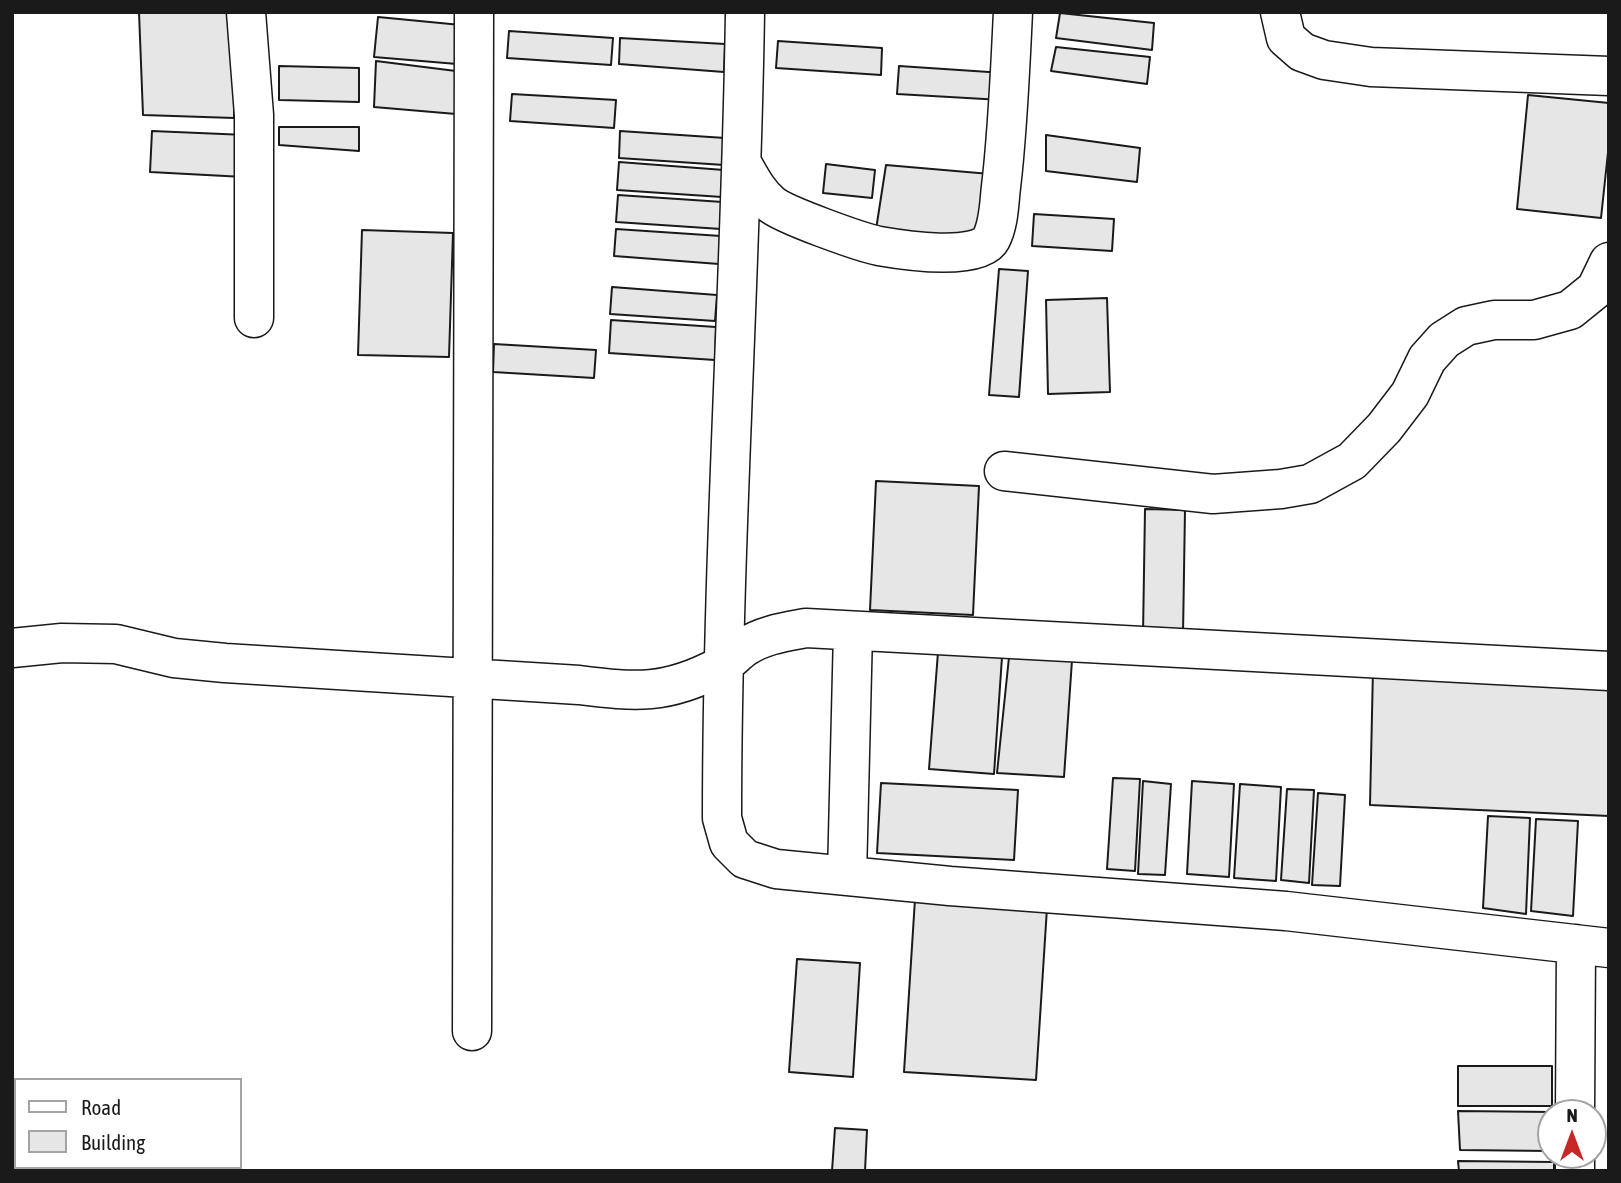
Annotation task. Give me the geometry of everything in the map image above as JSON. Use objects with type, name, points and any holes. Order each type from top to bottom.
[{"type":"street","points":[[246,12],[254,115],[254,318]]},
{"type":"street","points":[[472,1031],[474,12]]},
{"type":"street","points":[[745,12],[743,165],[723,665],[722,818],[729,843],[745,859],[776,869],[1286,911],[1592,946],[1576,1099]]},
{"type":"street","points":[[743,165],[755,187],[772,205],[879,246],[971,252],[982,248],[991,241],[997,223],[1009,112],[1013,12]]},
{"type":"street","points":[[1280,12],[1286,38],[1303,52],[1324,60],[1371,67],[1609,76]]},
{"type":"street","points":[[1004,471],[1213,494],[1310,484],[1352,461],[1384,428],[1410,394],[1427,359],[1444,340],[1466,326],[1494,320],[1534,320],[1570,310],[1597,289],[1609,262]]},
{"type":"street","points":[[12,648],[62,643],[116,644],[174,658],[212,662],[634,691],[664,688],[698,677],[723,665],[745,646],[770,635],[806,628],[1609,670]]},
{"type":"street","points":[[847,876],[853,631]]},
{"type":"building","points":[[139,12],[235,13],[234,118],[143,115]]},
{"type":"building","points":[[1060,13],[1154,23],[1152,50],[1056,38]]},
{"type":"building","points":[[378,17],[461,25],[457,64],[374,57]]},
{"type":"building","points":[[509,31],[613,38],[611,65],[507,58]]},
{"type":"building","points":[[620,38],[725,44],[724,72],[619,64]]},
{"type":"building","points":[[778,41],[882,48],[881,75],[776,68]]},
{"type":"building","points":[[1056,47],[1150,57],[1147,84],[1051,71]]},
{"type":"building","points":[[376,61],[456,71],[456,114],[374,107]]},
{"type":"building","points":[[279,66],[359,68],[359,102],[279,100]]},
{"type":"building","points":[[899,66],[1004,73],[1002,100],[897,94]]},
{"type":"building","points":[[512,94],[616,100],[614,128],[510,121]]},
{"type":"building","points":[[1528,95],[1609,103],[1609,143],[1601,218],[1517,209]]},
{"type":"building","points":[[279,127],[359,127],[359,151],[279,145]]},
{"type":"building","points":[[152,131],[246,135],[244,177],[150,172]]},
{"type":"building","points":[[620,131],[725,138],[724,165],[619,158]]},
{"type":"building","points":[[1046,135],[1140,148],[1137,182],[1046,171]]},
{"type":"building","points":[[619,162],[724,170],[722,197],[617,190]]},
{"type":"building","points":[[826,164],[875,170],[872,198],[823,193]]},
{"type":"building","points":[[886,165],[990,174],[983,241],[875,236]]},
{"type":"building","points":[[618,195],[723,202],[721,229],[616,222]]},
{"type":"building","points":[[1034,214],[1114,219],[1112,251],[1032,246]]},
{"type":"building","points":[[616,229],[721,236],[719,264],[614,256]]},
{"type":"building","points":[[362,230],[453,233],[449,357],[358,355]]},
{"type":"building","points":[[999,269],[1028,271],[1019,397],[989,395]]},
{"type":"building","points":[[612,287],[717,295],[715,321],[610,314]]},
{"type":"building","points":[[1107,298],[1110,392],[1048,394],[1046,300]]},
{"type":"building","points":[[611,320],[716,327],[715,360],[609,353]]},
{"type":"building","points":[[494,344],[596,350],[594,378],[493,372]]},
{"type":"building","points":[[876,481],[979,486],[973,615],[870,610]]},
{"type":"building","points":[[1145,509],[1185,510],[1183,635],[1143,634]]},
{"type":"building","points":[[938,652],[1002,657],[994,774],[929,769]]},
{"type":"building","points":[[1009,657],[1072,660],[1064,777],[997,773]]},
{"type":"building","points":[[1373,669],[1609,683],[1609,816],[1370,805]]},
{"type":"building","points":[[1113,778],[1140,779],[1135,871],[1107,869]]},
{"type":"building","points":[[1143,781],[1171,784],[1165,875],[1138,874]]},
{"type":"building","points":[[1192,781],[1234,784],[1229,877],[1187,874]]},
{"type":"building","points":[[881,783],[1018,790],[1014,860],[877,853]]},
{"type":"building","points":[[1240,784],[1281,787],[1276,881],[1234,878]]},
{"type":"building","points":[[1287,789],[1314,790],[1309,883],[1281,880]]},
{"type":"building","points":[[1318,793],[1345,795],[1340,886],[1312,885]]},
{"type":"building","points":[[1488,816],[1530,818],[1526,914],[1483,908]]},
{"type":"building","points":[[1536,819],[1578,821],[1573,916],[1531,911]]},
{"type":"building","points":[[915,899],[1047,908],[1036,1080],[904,1072]]},
{"type":"building","points":[[797,959],[860,963],[853,1077],[789,1072]]},
{"type":"building","points":[[1458,1066],[1552,1066],[1552,1099],[1537,1099],[1537,1106],[1458,1106]]},
{"type":"building","points":[[1458,1111],[1537,1112],[1537,1151],[1460,1150]]},
{"type":"building","points":[[835,1128],[867,1130],[865,1171],[832,1171]]},
{"type":"building","points":[[1458,1161],[1537,1162],[1537,1169],[1554,1169],[1554,1171],[1459,1171]]}]
